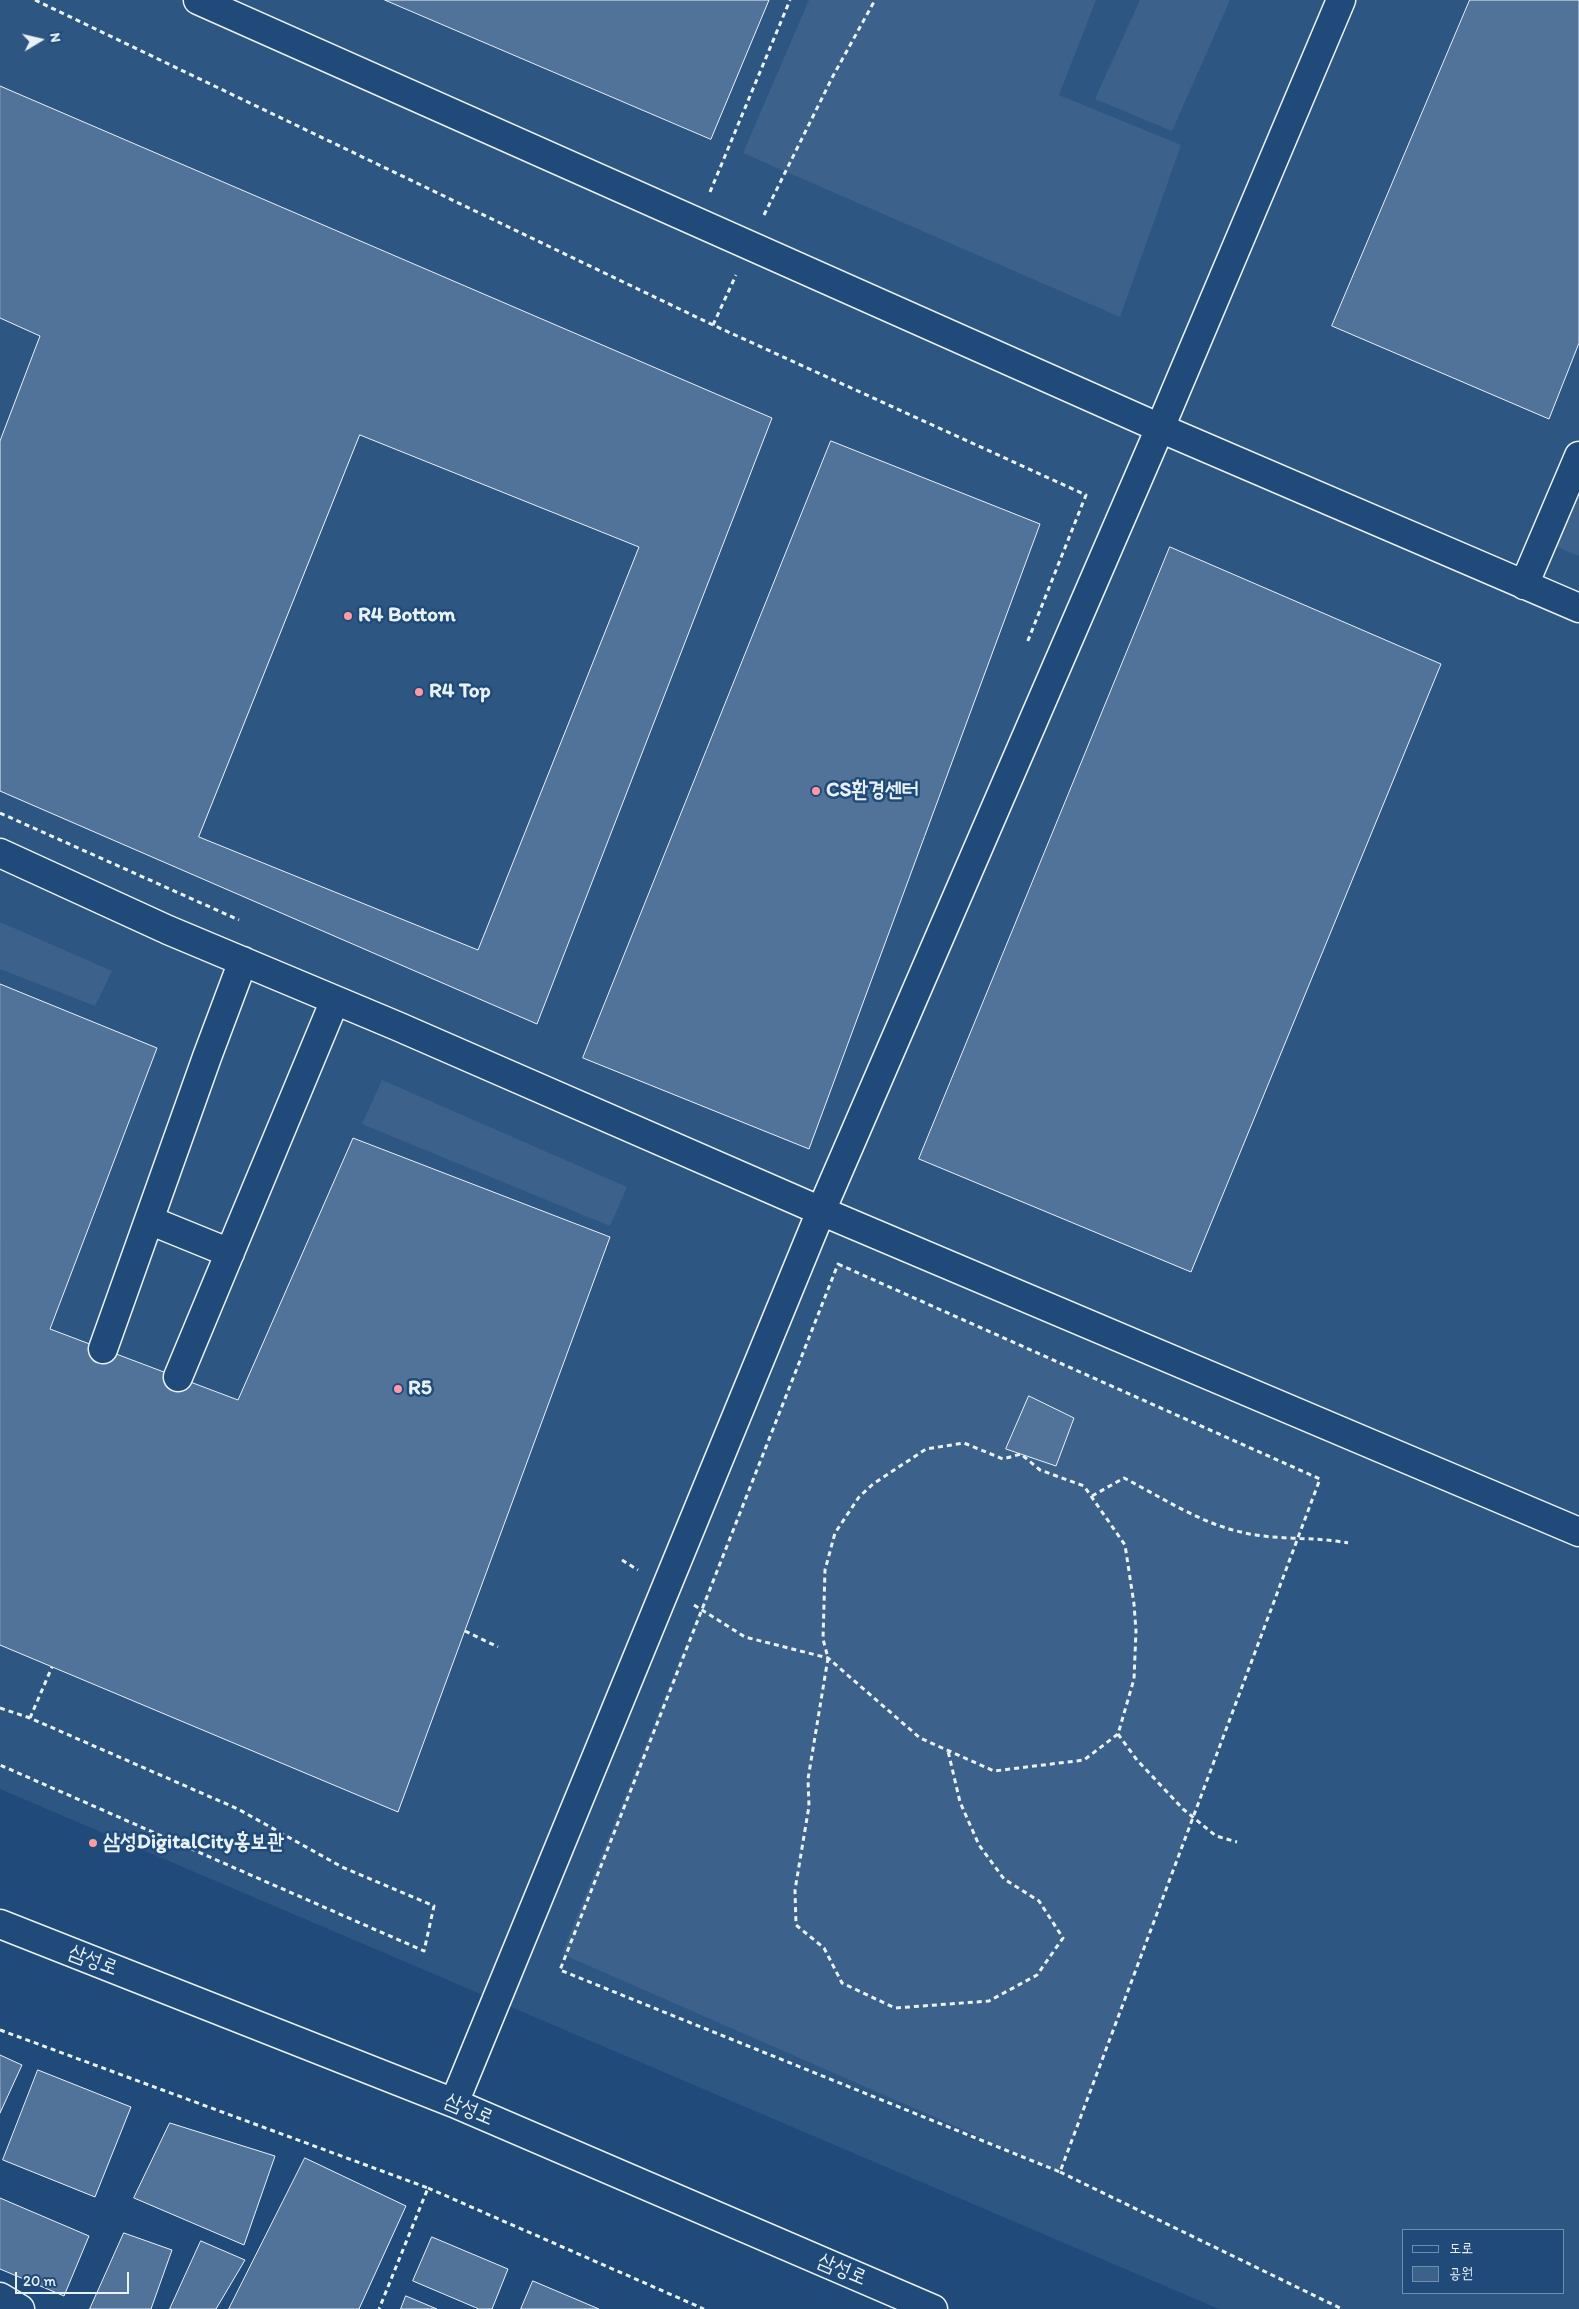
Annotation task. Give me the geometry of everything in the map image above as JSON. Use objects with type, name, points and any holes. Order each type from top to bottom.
[{"type":"street","points":[[198,0],[1160,428],[1579,608]]},
{"type":"street","points":[[454,2102],[821,1211],[1160,428],[1341,0]]},
{"type":"street","points":[[1524,585],[1579,456]]},
{"type":"street","points":[[0,854],[168,930],[335,1000],[821,1211],[1579,1532]]},
{"type":"street","points":[[103,1349],[206,1057],[243,961]]},
{"type":"street","points":[[178,1377],[335,1000]]},
{"type":"street","points":[[149,1220],[230,1252]]},
{"type":"street","name":"삼성로","points":[[0,1924],[454,2102],[933,2309]]},
{"type":"street","points":[[0,2297],[20,2309]]},
{"type":"path","points":[[35,0],[713,325],[1086,496],[1024,651]]},
{"type":"path","points":[[697,222],[790,0]]},
{"type":"path","points":[[713,325],[824,93],[875,0]]},
{"type":"path","points":[[0,812],[248,924]]},
{"type":"path","points":[[1060,2172],[1320,1479],[838,1264],[560,1970],[1060,2172],[1342,2309]]},
{"type":"path","points":[[622,1560],[745,1636],[828,1658],[920,1738],[948,1750],[994,1771],[1084,1760],[1118,1734],[1134,1680],[1136,1631],[1132,1586],[1125,1544],[1084,1486],[1040,1470],[1020,1454],[1003,1459],[964,1443],[926,1449],[873,1484],[859,1498],[836,1533],[825,1570],[823,1586],[826,1607],[823,1639],[828,1658],[808,1779],[809,1806],[794,1890],[796,1925],[824,1948],[842,1983],[895,2008],[989,2001],[1037,1975],[1062,1938],[1039,1901],[1004,1878],[979,1846],[960,1802],[948,1750]]},
{"type":"path","points":[[1092,1496],[1124,1478],[1221,1527],[1244,1533],[1298,1539],[1322,1538],[1348,1543]]},
{"type":"path","points":[[465,1631],[498,1647]]},
{"type":"path","points":[[30,1718],[52,1667]]},
{"type":"path","points":[[0,1708],[30,1718],[238,1809],[342,1867],[434,1906],[424,1951],[0,1765]]},
{"type":"path","points":[[1118,1734],[1137,1760],[1194,1818],[1216,1836],[1237,1842]]},
{"type":"path","points":[[0,2030],[428,2188],[704,2309]]},
{"type":"path","points":[[379,2309],[428,2188]]},
{"type":"shaded area","points":[[0,0],[1579,0],[1579,2309],[1219,2309],[0,1789]]},
{"type":"green space","points":[[809,0],[1096,0],[1059,95],[1181,145],[1120,317],[743,153]]},
{"type":"green space","points":[[1140,0],[1230,0],[1172,131],[1095,99]]},
{"type":"green space","points":[[1579,466],[1579,556],[1546,542]]},
{"type":"green space","points":[[0,922],[112,971],[95,1006],[0,969]]},
{"type":"green space","points":[[382,1080],[627,1187],[610,1226],[362,1124]]},
{"type":"green space","points":[[838,1264],[1320,1479],[1060,2172],[562,1954]]},
{"type":"building","points":[[385,0],[769,0],[711,139]]},
{"type":"building","points":[[1470,0],[1579,0],[1579,343],[1549,419],[1332,326]]},
{"type":"building","name":"R4 Bottom","points":[[0,86],[772,418],[537,1024],[0,791],[0,441],[40,336],[0,318]]},
{"type":"building","name":"R4 Top","points":[[360,435],[639,547],[478,950],[199,837]]},
{"type":"building","name":"CS환경센터","points":[[831,441],[1040,524],[809,1149],[583,1058]]},
{"type":"building","points":[[1170,547],[1441,664],[1191,1272],[919,1159]]},
{"type":"building","name":"R5","points":[[0,984],[157,1048],[50,1329],[238,1400],[353,1138],[610,1237],[398,1812],[0,1645]]},
{"type":"building","points":[[1029,1396],[1074,1418],[1056,1466],[1006,1449]]},
{"type":"building","points":[[0,2055],[22,2065],[0,2113]]},
{"type":"building","points":[[38,2070],[131,2107],[95,2197],[3,2160]]},
{"type":"building","points":[[170,2123],[275,2156],[244,2245],[134,2198]]},
{"type":"building","points":[[305,2158],[406,2206],[359,2309],[229,2309]]},
{"type":"building","points":[[0,2198],[89,2236],[64,2296],[0,2269]]},
{"type":"building","points":[[124,2233],[172,2250],[151,2309],[90,2309]]},
{"type":"building","points":[[432,2237],[508,2269],[492,2309],[479,2309],[413,2281]]},
{"type":"building","points":[[201,2241],[245,2260],[216,2309],[170,2309]]},
{"type":"building","points":[[533,2281],[599,2309],[521,2309]]},
{"type":"building","points":[[406,2296],[437,2309],[401,2309]]},
{"type":"place","name":"R4 Bottom","points":[[348,616]]},
{"type":"place","name":"R4 Top","points":[[419,692]]},
{"type":"place","name":"CS환경센터","points":[[816,791]]},
{"type":"place","name":"R5","points":[[398,1389]]},
{"type":"place","name":"삼성DigitalCity홍보관","points":[[93,1843]]}]
